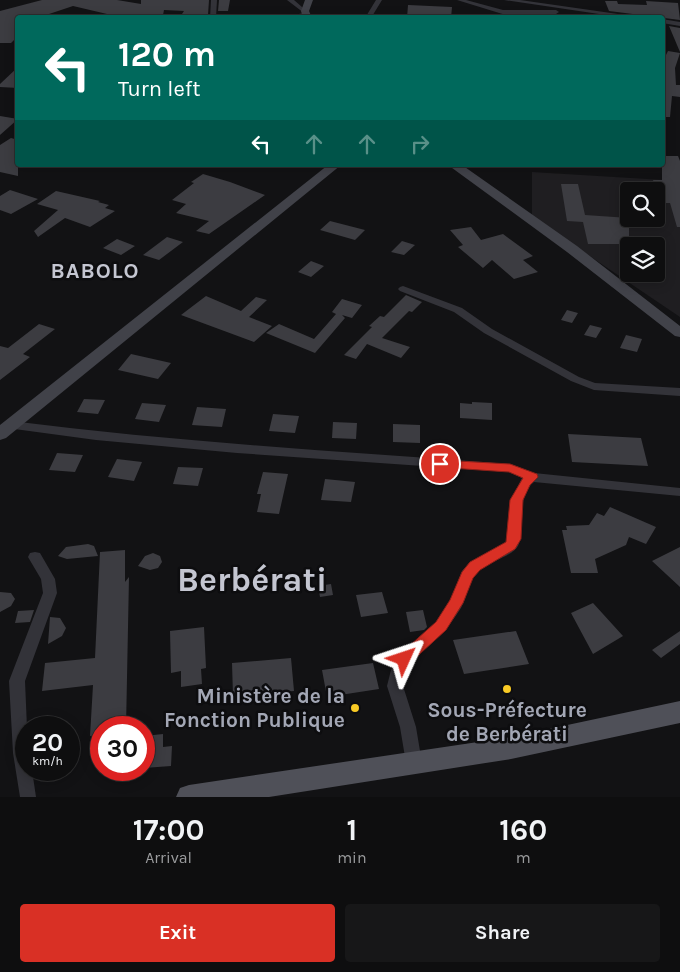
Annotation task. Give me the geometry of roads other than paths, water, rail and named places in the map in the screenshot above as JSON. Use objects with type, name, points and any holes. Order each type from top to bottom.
[{"type":"main road","points":[[189,797],[511,748],[680,712]]},
{"type":"street","points":[[213,15],[214,0]]},
{"type":"street","points":[[290,0],[307,14]]},
{"type":"street","points":[[307,14],[309,0]]},
{"type":"street","points":[[370,15],[379,0]]},
{"type":"street","points":[[460,0],[510,15]]},
{"type":"street","points":[[507,0],[621,15]]},
{"type":"street","points":[[503,12],[562,12],[578,9]]},
{"type":"street","points":[[665,22],[680,24]]},
{"type":"street","points":[[5,429],[332,167]]},
{"type":"street","points":[[457,167],[572,249],[680,333]]},
{"type":"street","points":[[403,288],[458,310],[488,331],[575,379],[594,386],[680,392]]},
{"type":"street","points":[[5,429],[276,452],[510,468],[532,477],[680,492]]},
{"type":"street","points":[[414,763],[408,727],[395,686],[398,670],[404,659],[441,626],[456,603],[467,576],[475,566],[511,546],[514,539],[517,500],[526,482],[532,477]]},
{"type":"street","points":[[28,797],[21,753],[17,681],[50,593],[48,579],[35,557]]},
{"type":"place","name":"Sous-Préfecture de Berbérati","points":[[507,689]]},
{"type":"place","name":"Ministère de la Fonction Publique","points":[[355,708]]},
{"type":"district","name":"BABOLO","points":[[95,271]]},
{"type":"district","name":"Berbérati","points":[[252,580]]}]
